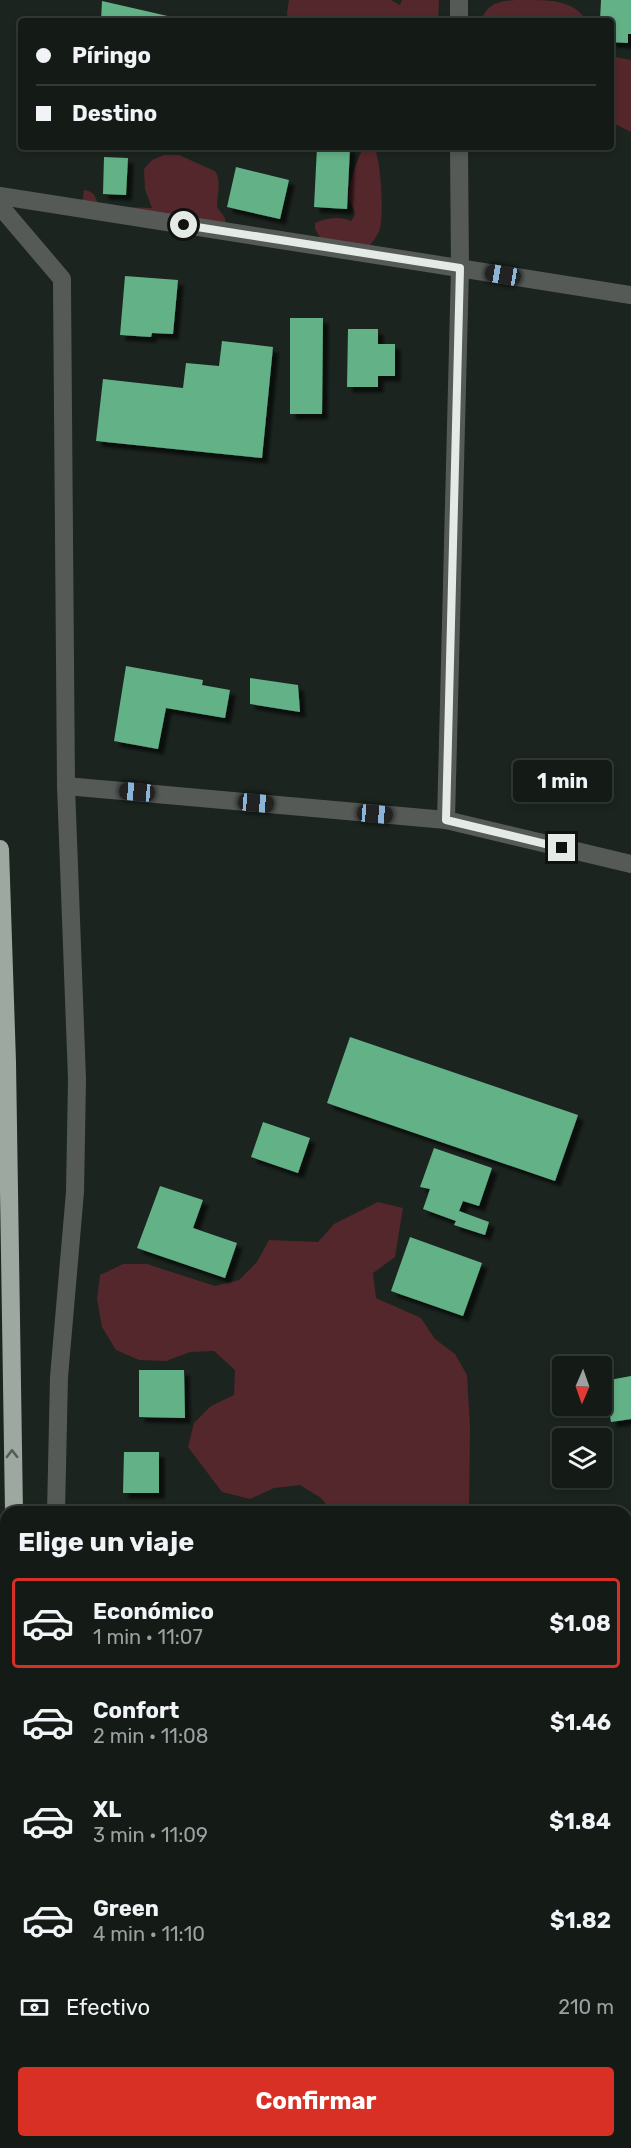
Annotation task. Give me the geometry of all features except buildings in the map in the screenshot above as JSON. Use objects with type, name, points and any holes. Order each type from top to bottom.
[{"type":"highway","points":[[0,849],[7,1062],[4,1262],[14,1506]]},
{"type":"street","points":[[459,0],[459,18]]},
{"type":"street","points":[[446,820],[460,268],[459,150]]},
{"type":"street","points":[[0,196],[631,296]]},
{"type":"street","points":[[0,206],[62,279],[66,786],[77,1080],[75,1192],[58,1377],[56,1506]]},
{"type":"street","points":[[66,786],[446,820],[631,864]]},
{"type":"shaded area","points":[[289,0],[391,0],[400,5],[402,0],[439,0],[438,18],[288,18]]},
{"type":"shaded area","points":[[511,0],[553,1],[568,5],[584,18],[482,18],[492,5]]},
{"type":"shaded area","points":[[614,57],[631,60],[631,132],[614,124]]},
{"type":"shaded area","points":[[363,150],[375,150],[380,174],[381,221],[375,239],[367,249],[322,241],[315,229],[315,223],[324,220],[333,218],[351,221],[353,218],[354,210],[349,194],[356,165]]},
{"type":"shaded area","points":[[164,155],[179,155],[215,171],[219,184],[217,207],[225,218],[226,224],[82,203],[84,190],[93,193],[97,202],[103,206],[152,208],[145,189],[144,169],[152,160]]},
{"type":"shaded area","points":[[378,1202],[403,1208],[395,1257],[373,1273],[376,1298],[421,1318],[435,1339],[455,1354],[467,1375],[470,1426],[469,1506],[327,1506],[321,1498],[300,1485],[274,1488],[250,1499],[222,1492],[188,1447],[194,1423],[211,1406],[234,1395],[235,1370],[214,1351],[190,1352],[166,1361],[139,1360],[116,1350],[102,1327],[97,1299],[100,1275],[123,1264],[147,1264],[215,1286],[239,1280],[257,1262],[269,1240],[318,1242],[334,1224]]},
{"type":"route","points":[[184,225],[460,268],[446,820],[562,848]]}]
